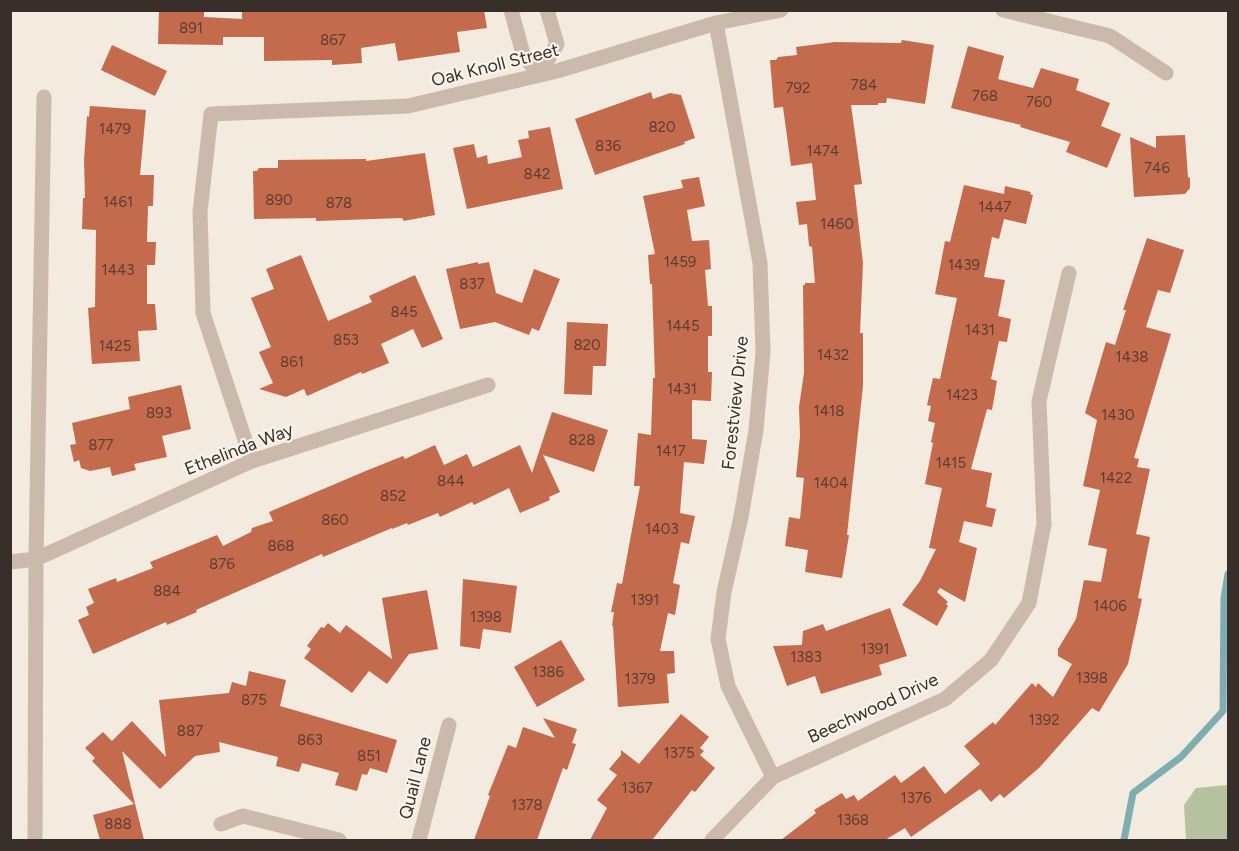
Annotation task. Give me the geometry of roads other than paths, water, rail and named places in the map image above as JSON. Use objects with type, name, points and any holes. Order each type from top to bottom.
[{"type":"street","points":[[511,10],[523,54],[539,75],[557,44],[548,10]]},
{"type":"street","name":"Oak Knoll Street","points":[[252,461],[203,313],[200,212],[210,114],[408,106],[539,75],[716,23],[781,10]]},
{"type":"street","points":[[1003,10],[1110,36],[1166,73]]},
{"type":"street","name":"Forestview Drive","points":[[716,23],[760,263],[763,352],[756,430],[741,517],[723,592],[718,639],[728,686],[773,777]]},
{"type":"street","points":[[34,840],[44,97]]},
{"type":"street","name":"Beechwood Drive","points":[[712,840],[773,777],[945,699],[991,660],[1029,603],[1044,524],[1039,401],[1069,273]]},
{"type":"street","name":"Ethelinda Way","points":[[10,562],[36,559],[252,461],[488,385]]},
{"type":"street","name":"Quail Lane","points":[[419,840],[449,726]]},
{"type":"street","points":[[221,824],[243,816],[339,840]]},
{"type":"waterway","points":[[1124,840],[1133,793],[1181,757],[1223,711],[1224,598],[1228,574]]}]
